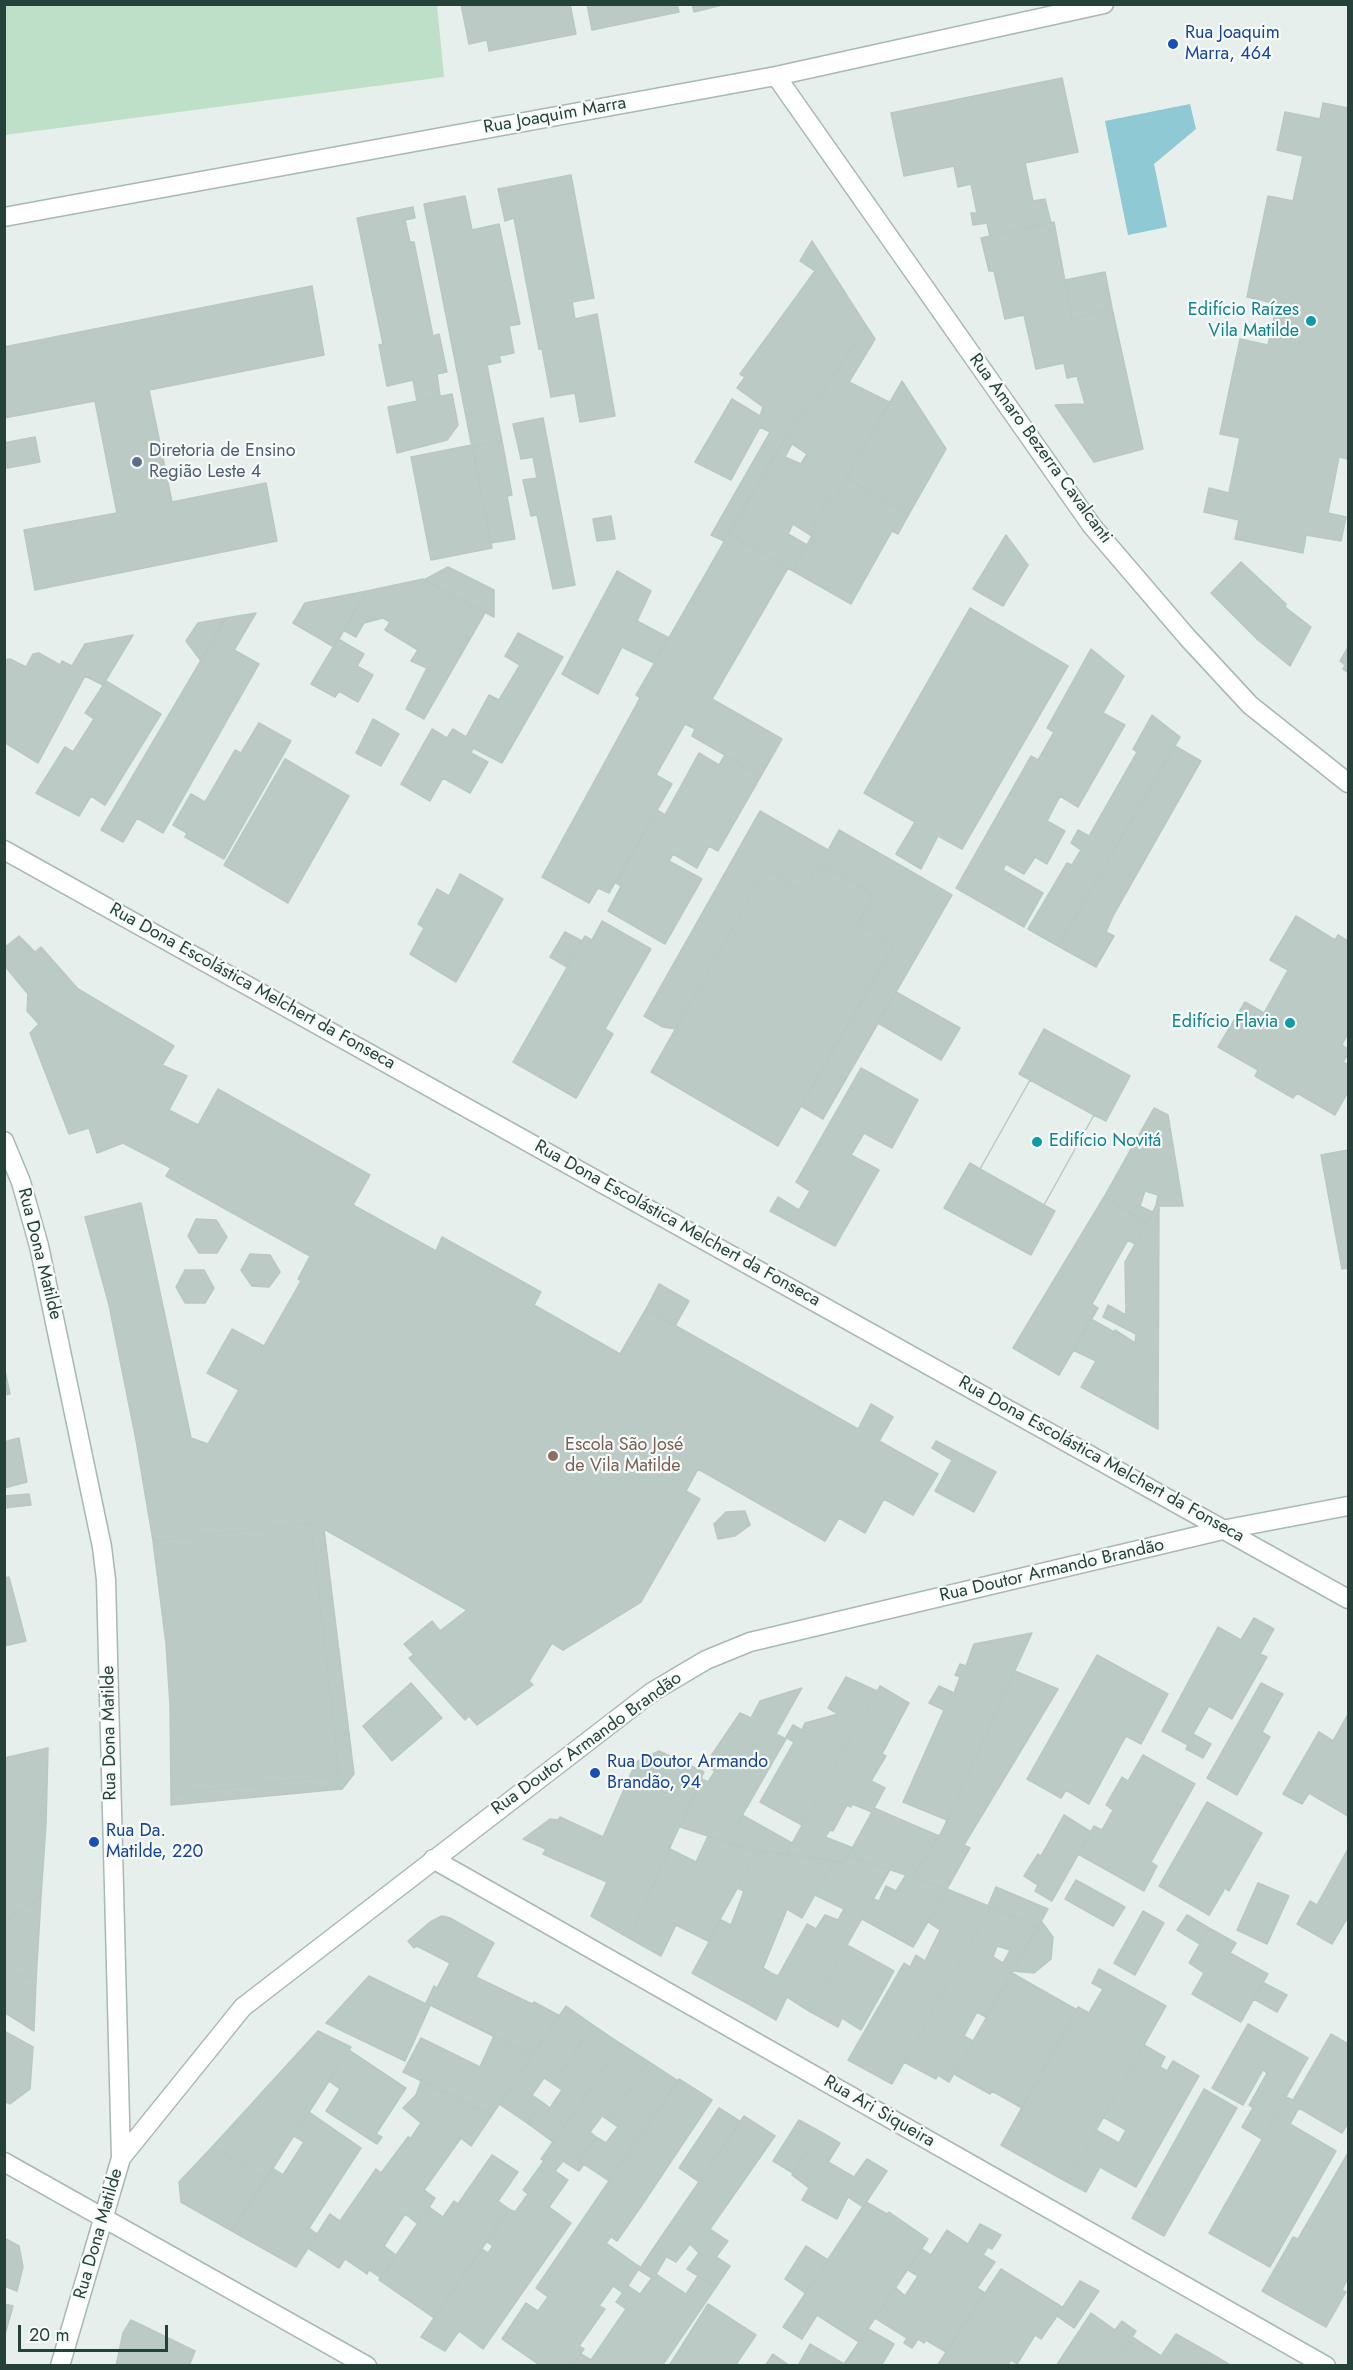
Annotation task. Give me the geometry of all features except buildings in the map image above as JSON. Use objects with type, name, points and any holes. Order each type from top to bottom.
[{"type":"street","name":"Rua Joaquim Marra","points":[[4,217],[776,76],[1104,4]]},
{"type":"street","name":"Rua Amaro Bezerra Cavalcanti","points":[[776,76],[1092,526],[1186,638],[1250,705],[1348,783]]},
{"type":"street","name":"Rua Dona Escolástica Melchert da Fonseca","points":[[4,850],[1348,1599]]},
{"type":"street","name":"Rua Dona Matilde","points":[[4,1141],[21,1182],[39,1246],[105,1569],[121,2158],[60,2366]]},
{"type":"street","name":"Rua Doutor Armando Brandão","points":[[121,2158],[243,2007],[652,1692],[706,1660],[750,1642],[1227,1530],[1348,1506]]},
{"type":"street","name":"Rua Ari Siqueira","points":[[433,1859],[1326,2366]]},
{"type":"street","points":[[4,2162],[367,2366]]},
{"type":"green space","points":[[4,5],[437,5],[444,77],[5,135]]},
{"type":"water","points":[[1190,104],[1196,129],[1154,164],[1167,227],[1128,235],[1105,121]]},
{"type":"place","name":"Rua Joaquim Marra, 464","points":[[1173,44]]},
{"type":"place","name":"Edifício Raízes Vila Matilde","points":[[1311,321]]},
{"type":"place","name":"Diretoria de Ensino Região Leste 4","points":[[137,462]]},
{"type":"place","name":"Edifício Flavia","points":[[1290,1023]]},
{"type":"place","name":"Edifício Novitá","points":[[1037,1142]]},
{"type":"place","name":"Escola São José de Vila Matilde","points":[[553,1456]]},
{"type":"place","name":"Rua Doutor Armando Brandão, 94","points":[[595,1773]]},
{"type":"place","name":"Rua Da. Matilde, 220","points":[[94,1842]]}]
